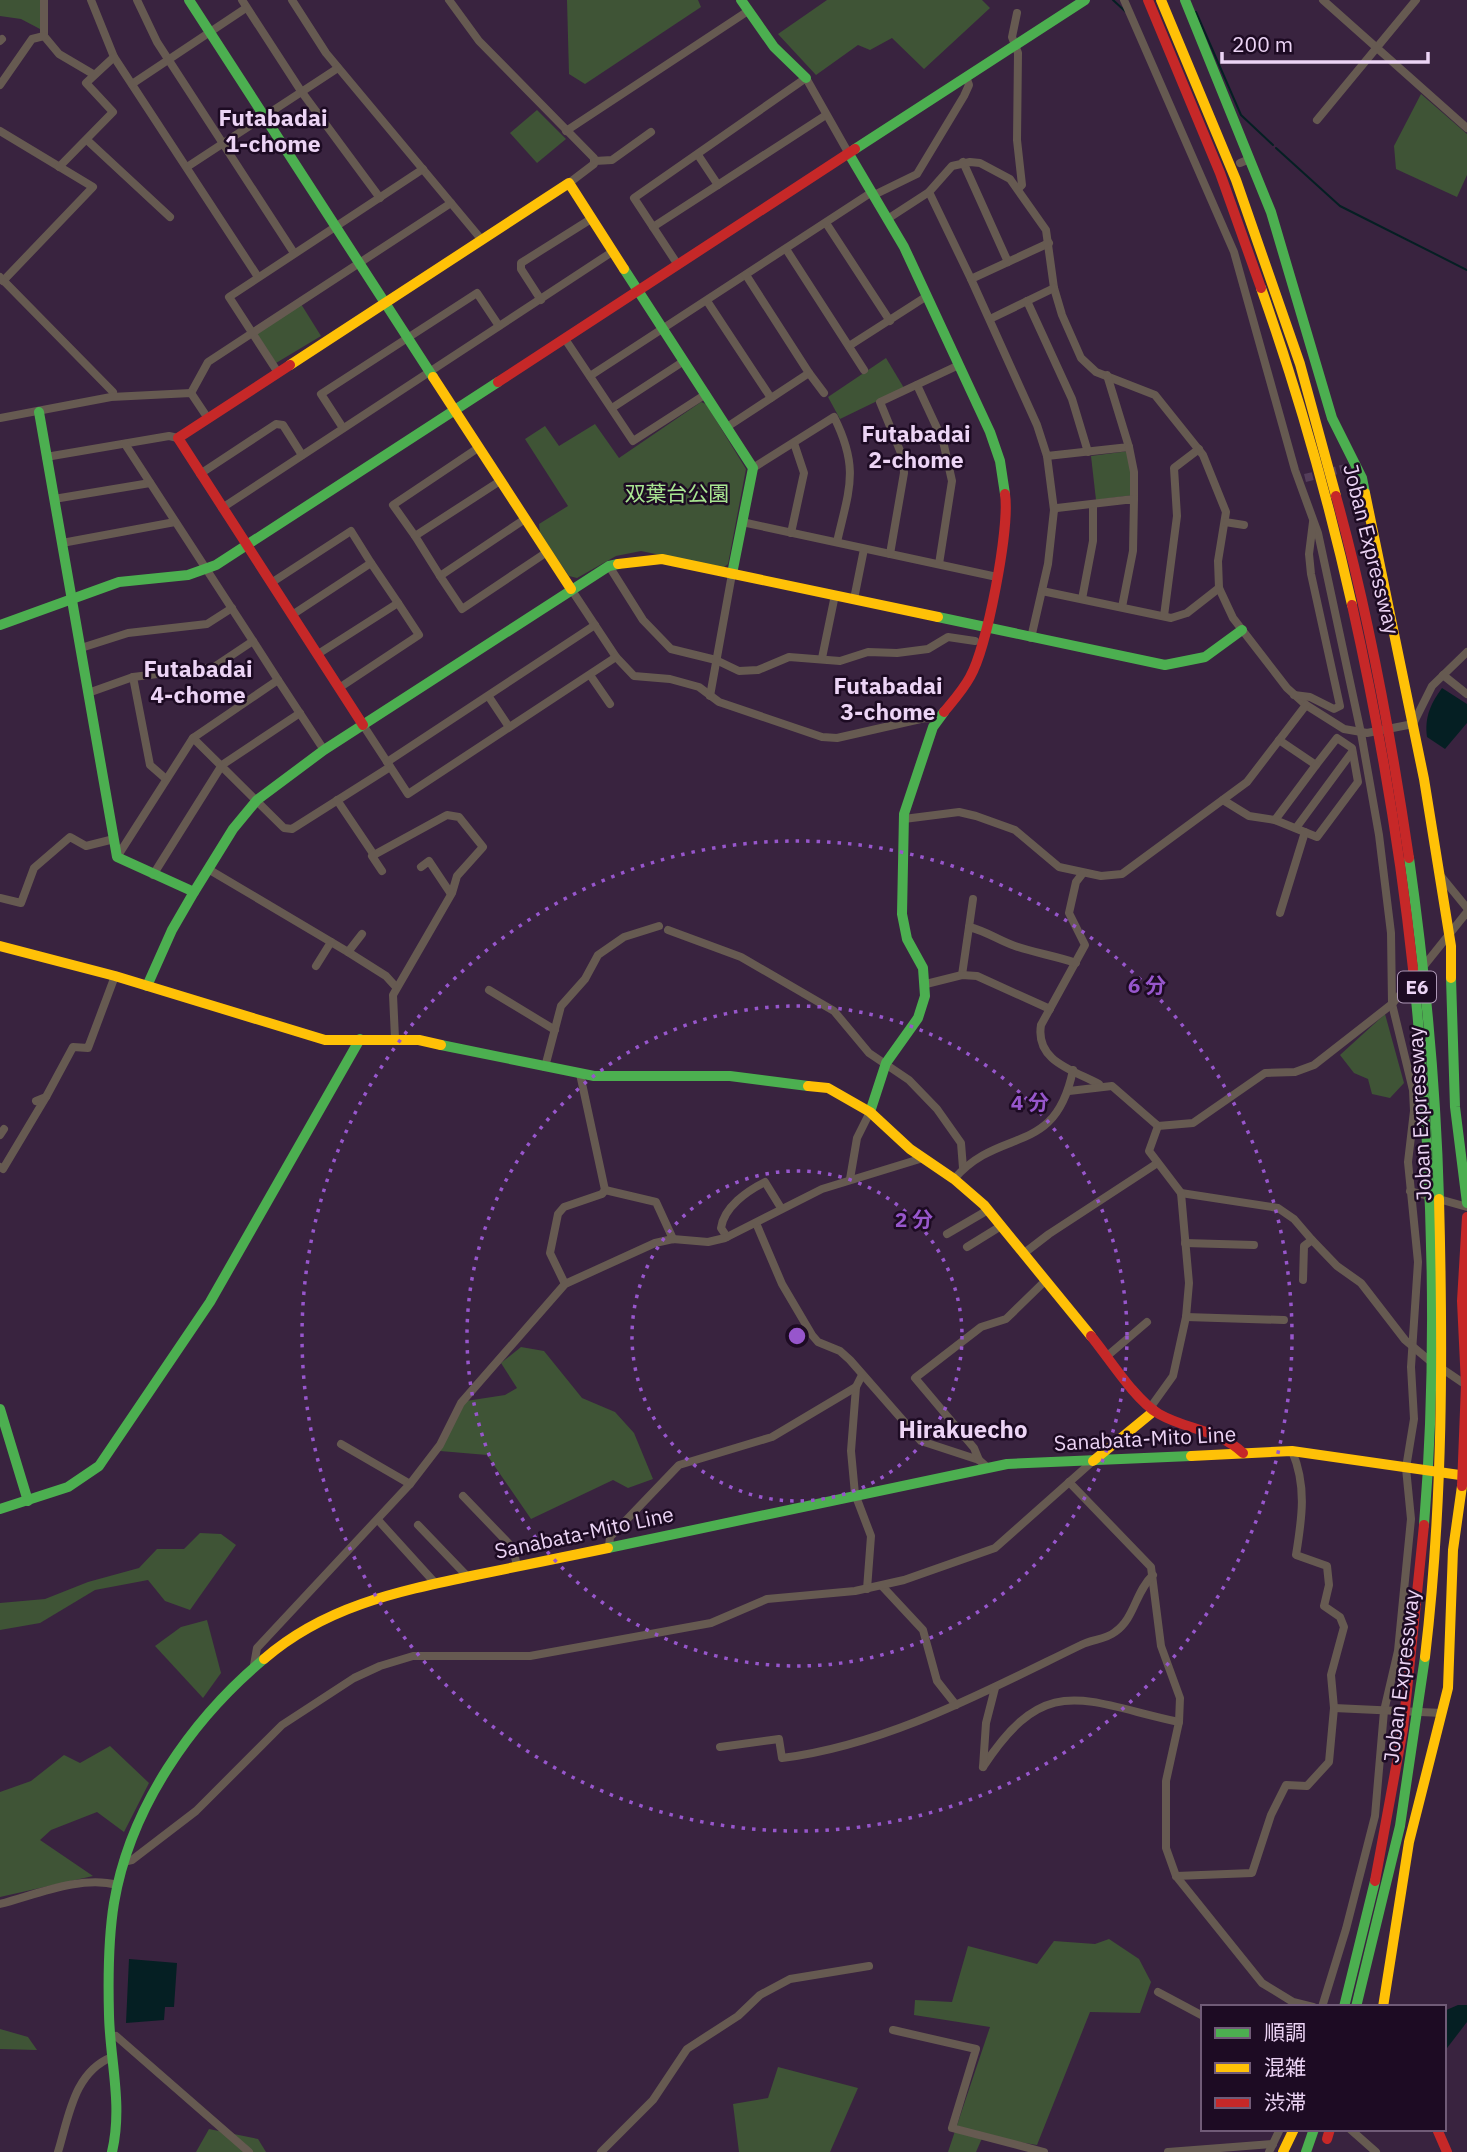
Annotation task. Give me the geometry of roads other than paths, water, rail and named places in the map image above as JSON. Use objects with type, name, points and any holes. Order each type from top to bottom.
[{"type":"main road","points":[[189,0],[571,589]]},
{"type":"main road","points":[[741,0],[774,47],[806,78]]},
{"type":"main road","points":[[0,625],[137,578],[188,575],[207,570],[1085,0]]},
{"type":"main road","name":"Joban Expressway","points":[[1148,0],[1246,237],[1300,397],[1327,495],[1377,709],[1397,828],[1421,1022],[1433,1300],[1431,1402],[1420,1586],[1391,1806],[1374,1890],[1345,2005]]},
{"type":"main road","name":"Joban Expressway","points":[[1161,0],[1258,232],[1303,368],[1336,481],[1364,589],[1389,707],[1426,946],[1438,1084],[1445,1238],[1444,1382],[1439,1488],[1432,1590],[1416,1728],[1393,1856],[1357,2005]]},
{"type":"main road","points":[[1185,0],[1245,161],[1286,255],[1332,418],[1354,466],[1380,556],[1438,872],[1447,938],[1454,1093],[1465,1172],[1465,1205]]},
{"type":"main road","points":[[849,154],[889,218],[990,432],[1002,468],[1006,528],[986,628],[971,676],[937,720],[904,819],[903,923],[907,939],[923,968],[926,984],[918,1018],[886,1063],[870,1112]]},
{"type":"main road","points":[[363,725],[178,438],[206,417],[569,183],[753,468],[732,574]]},
{"type":"main road","points":[[39,412],[117,857],[194,892]]},
{"type":"main road","points":[[147,986],[172,930],[194,892],[233,829],[257,800],[324,750],[608,566],[641,559],[662,559],[1153,663],[1179,665],[1205,657],[1242,630]]},
{"type":"main road","points":[[0,946],[115,976],[325,1040],[395,1038],[435,1042],[580,1074],[608,1077],[730,1076],[781,1080],[840,1092],[870,1112],[923,1158],[954,1179],[988,1210],[1106,1357],[1152,1409],[1226,1439],[1243,1453]]},
{"type":"main road","points":[[0,1509],[29,1501],[85,1478],[108,1454],[210,1302],[360,1040]]},
{"type":"main road","points":[[1383,2005],[1409,1842],[1450,1668],[1453,1550],[1465,1476],[1462,1301],[1467,1217]]},
{"type":"main road","points":[[0,1409],[29,1501]]},
{"type":"main road","points":[[1093,1461],[1152,1409]]},
{"type":"main road","name":"Sanabata-Mito Line","points":[[112,2152],[119,2110],[112,2057],[109,1948],[117,1885],[136,1824],[159,1782],[199,1727],[254,1665],[323,1618],[362,1603],[436,1584],[983,1464],[1292,1451],[1465,1476]]},
{"type":"main road","points":[[1363,2005],[1366,1975]]},
{"type":"main road","points":[[1283,2152],[1293,2131]]},
{"type":"main road","points":[[1293,2152],[1301,2131]]},
{"type":"main road","points":[[1306,2152],[1313,2131]]},
{"type":"main road","points":[[1438,2131],[1447,2152]]},
{"type":"street","points":[[44,0],[44,36],[59,54],[93,74]]},
{"type":"street","points":[[91,0],[114,57],[258,277]]},
{"type":"street","points":[[137,0],[146,25],[294,253]]},
{"type":"street","points":[[292,0],[338,68],[481,239]]},
{"type":"street","points":[[450,0],[479,41],[594,161]]},
{"type":"street","points":[[1124,0],[1234,252],[1313,519],[1364,733],[1388,894],[1393,960],[1392,1004],[1413,1090],[1414,1111],[1408,1162],[1418,1262],[1416,1351],[1411,1519],[1398,1651],[1375,1816],[1323,2005]]},
{"type":"street","points":[[1323,0],[1467,128]]},
{"type":"street","points":[[1317,120],[1416,0]]},
{"type":"street","points":[[132,83],[209,33],[244,4],[302,92],[380,198]]},
{"type":"street","points":[[566,131],[748,11]]},
{"type":"street","points":[[1017,13],[1013,26],[1017,53],[1017,140],[1022,186],[1018,189]]},
{"type":"street","points":[[0,85],[32,38],[44,36]]},
{"type":"street","points":[[59,167],[113,111],[86,83],[114,57]]},
{"type":"street","points":[[187,167],[338,68]]},
{"type":"street","points":[[590,376],[825,223],[873,194],[917,174],[964,96],[969,85],[966,77]]},
{"type":"street","points":[[678,265],[634,198],[806,78],[849,154]]},
{"type":"street","points":[[653,227],[826,115]]},
{"type":"street","points":[[0,131],[93,187],[2,279],[113,392]]},
{"type":"street","points":[[569,183],[594,161],[612,160],[651,132]]},
{"type":"street","points":[[86,140],[170,217]]},
{"type":"street","points":[[698,155],[718,185]]},
{"type":"street","points":[[962,162],[1008,262]]},
{"type":"street","points":[[889,218],[929,192],[944,172],[962,162],[980,163],[1004,174],[1018,189],[1040,220],[1049,243],[1054,288],[1062,315],[1081,358],[1090,368],[1155,395],[1199,449],[1222,498],[1225,522],[1219,561],[1219,588],[1242,630],[1294,695],[1306,705],[1344,729],[1364,733],[1411,724],[1432,686],[1467,652]]},
{"type":"street","points":[[277,371],[229,297],[423,169]]},
{"type":"street","points":[[1202,178],[1212,174]]},
{"type":"street","points":[[929,192],[990,319],[1037,425],[1047,456],[1054,510],[1048,564],[1031,638]]},
{"type":"street","points":[[191,393],[208,362],[451,203]]},
{"type":"street","points":[[541,300],[521,269],[521,263],[591,219]]},
{"type":"street","points":[[825,223],[890,321]]},
{"type":"street","points":[[971,279],[1049,243]]},
{"type":"street","points":[[786,249],[864,370]]},
{"type":"street","points":[[222,508],[612,252]]},
{"type":"street","points":[[746,275],[824,393]]},
{"type":"street","points":[[990,319],[1054,288]]},
{"type":"street","points":[[344,428],[321,394],[477,293],[499,327]]},
{"type":"street","points":[[849,346],[927,296]]},
{"type":"street","points":[[707,301],[771,398]]},
{"type":"street","points":[[1027,301],[1072,399],[1088,453]]},
{"type":"street","points":[[565,339],[634,441],[706,394]]},
{"type":"street","points":[[612,408],[684,361]]},
{"type":"street","points":[[890,554],[904,473],[899,447],[880,402],[959,365]]},
{"type":"street","points":[[727,427],[809,373]]},
{"type":"street","points":[[1108,375],[1134,472],[1133,551],[1122,607]]},
{"type":"street","points":[[917,385],[943,440],[953,481],[939,564]]},
{"type":"street","points":[[0,418],[111,397],[191,393]]},
{"type":"street","points":[[191,393],[206,417]]},
{"type":"street","points":[[753,468],[834,417],[851,460],[851,482],[837,542]]},
{"type":"street","points":[[200,474],[276,424],[283,425],[302,455]]},
{"type":"street","points":[[46,457],[178,438]]},
{"type":"street","points":[[791,533],[804,473],[794,443]]},
{"type":"street","points":[[125,444],[324,750]]},
{"type":"street","points":[[1047,456],[1129,447]]},
{"type":"street","points":[[478,448],[393,505],[440,576],[462,609],[547,552]]},
{"type":"street","points":[[1164,616],[1177,516],[1174,468],[1199,449]]},
{"type":"street","points":[[415,536],[500,481]]},
{"type":"street","points":[[54,499],[150,483]]},
{"type":"street","points":[[1054,510],[1134,499]]},
{"type":"street","points":[[1082,599],[1093,541],[1093,504]]},
{"type":"street","points":[[440,576],[525,519]]},
{"type":"street","points":[[1294,695],[1310,697],[1334,709],[1340,706],[1311,574],[1309,554],[1313,519]]},
{"type":"street","points":[[62,543],[175,522]]},
{"type":"street","points":[[742,522],[997,577]]},
{"type":"street","points":[[1225,522],[1244,525]]},
{"type":"street","points":[[271,583],[351,531],[419,635],[339,688]]},
{"type":"street","points":[[853,599],[864,549]]},
{"type":"street","points":[[292,615],[371,563]]},
{"type":"street","points":[[608,566],[643,620],[671,649],[716,660],[748,672],[789,657],[840,660],[868,652],[897,653],[928,649],[942,639],[956,637],[975,641]]},
{"type":"street","points":[[710,696],[732,574]]},
{"type":"street","points":[[1042,591],[1179,617],[1219,588]]},
{"type":"street","points":[[571,589],[616,657],[635,676],[699,687],[719,702],[822,737],[837,738],[925,719],[937,720]]},
{"type":"street","points":[[822,658],[835,595]]},
{"type":"street","points":[[318,654],[398,603]]},
{"type":"street","points":[[80,648],[128,633],[207,624],[232,608]]},
{"type":"street","points":[[956,637],[959,622]]},
{"type":"street","points":[[193,738],[284,828],[292,829],[595,625]]},
{"type":"street","points":[[88,693],[133,677],[214,667],[253,641]]},
{"type":"street","points":[[363,725],[408,794],[616,657]]},
{"type":"street","points":[[590,675],[610,704]]},
{"type":"street","points":[[1443,675],[1467,694]]},
{"type":"street","points":[[133,677],[150,765],[166,779]]},
{"type":"street","points":[[117,857],[193,738],[278,680]]},
{"type":"street","points":[[489,696],[509,727]]},
{"type":"street","points":[[904,819],[959,812],[976,816],[1015,830],[1059,867],[1101,876],[1122,874],[1247,782],[1306,705]]},
{"type":"street","points":[[153,875],[222,765],[300,713]]},
{"type":"street","points":[[1223,800],[1249,816],[1258,815],[1275,820],[1317,837],[1358,782],[1352,748],[1337,738],[1275,820]]},
{"type":"street","points":[[1279,740],[1316,765]]},
{"type":"street","points":[[1280,913],[1300,830],[1352,752]]},
{"type":"street","points":[[337,800],[383,871]]},
{"type":"street","points":[[374,855],[447,815],[458,817],[483,847],[457,876],[452,894],[397,988],[392,1003],[395,1038]]},
{"type":"street","points":[[0,898],[21,903],[34,868],[69,837],[86,846],[114,839]]},
{"type":"street","points":[[421,867],[429,861],[452,894]]},
{"type":"street","points":[[208,869],[348,952],[386,976],[397,988]]},
{"type":"street","points":[[1083,873],[1076,882],[1069,904],[1071,920],[1085,945],[1041,1025],[1039,1037],[1042,1048],[1053,1060],[1101,1085],[1117,1089],[1158,1126],[1193,1124],[1254,1078],[1273,1072],[1295,1072],[1314,1065],[1392,1004],[1467,910],[1438,872]]},
{"type":"street","points":[[962,975],[973,899]]},
{"type":"street","points":[[545,1067],[561,1006],[585,979],[598,955],[624,937],[659,926]]},
{"type":"street","points":[[969,927],[987,931],[996,940],[1076,963]]},
{"type":"street","points":[[668,930],[741,957],[834,1011],[869,1053],[922,1092],[954,1132],[964,1154],[963,1168]]},
{"type":"street","points":[[348,952],[362,933]]},
{"type":"street","points":[[316,966],[331,942]]},
{"type":"street","points":[[926,984],[962,975],[977,976],[1050,1009]]},
{"type":"street","points":[[0,1167],[3,1169],[73,1047],[88,1048],[115,976]]},
{"type":"street","points":[[489,990],[555,1030]]},
{"type":"street","points":[[954,1179],[963,1168],[990,1151],[1046,1127],[1057,1114],[1069,1091],[1073,1070]]},
{"type":"street","points":[[565,1284],[550,1253],[558,1214],[564,1208],[602,1194],[604,1190],[580,1074]]},
{"type":"street","points":[[1069,1091],[1101,1085]]},
{"type":"street","points":[[36,1101],[46,1097]]},
{"type":"street","points":[[850,1179],[857,1138],[870,1112]]},
{"type":"street","points":[[1152,1409],[1173,1376],[1186,1317],[1189,1283],[1181,1193],[1156,1164],[1149,1151],[1158,1126]]},
{"type":"street","points":[[254,1665],[257,1648],[410,1484],[440,1445],[461,1403],[565,1284],[642,1247],[673,1239],[708,1242],[727,1237],[781,1208],[850,1179],[923,1158]]},
{"type":"street","points":[[1023,1254],[1070,1219],[1156,1164]]},
{"type":"street","points":[[727,1237],[721,1228],[723,1217],[750,1190],[765,1182],[781,1208]]},
{"type":"street","points":[[604,1190],[656,1202],[673,1239]]},
{"type":"street","points":[[1413,1191],[1465,1205]]},
{"type":"street","points":[[1181,1193],[1278,1208],[1294,1219],[1337,1266],[1369,1291],[1416,1351],[1463,1384]]},
{"type":"street","points":[[947,1234],[988,1210]]},
{"type":"street","points":[[756,1223],[782,1284],[818,1342],[840,1351],[921,1441],[983,1464]]},
{"type":"street","points":[[967,1247],[1001,1226]]},
{"type":"street","points":[[1303,1280],[1304,1246],[1312,1240]]},
{"type":"street","points":[[1185,1243],[1254,1245]]},
{"type":"street","points":[[983,1464],[974,1448],[915,1378],[981,1326],[1006,1319],[1045,1281]]},
{"type":"street","points":[[1186,1317],[1284,1320]]},
{"type":"street","points":[[1106,1357],[1147,1322]]},
{"type":"street","points":[[862,1375],[856,1387],[850,1451],[855,1494],[871,1536],[867,1589]]},
{"type":"street","points":[[609,1547],[610,1537],[679,1465],[772,1437],[856,1387]]},
{"type":"street","points":[[341,1444],[410,1484]]},
{"type":"street","points":[[1176,1876],[1252,1873],[1271,1815],[1286,1785],[1307,1786],[1326,1768],[1331,1752],[1334,1708],[1331,1675],[1343,1635],[1343,1621],[1324,1606],[1329,1585],[1327,1566],[1296,1555],[1303,1514],[1303,1480],[1292,1451]]},
{"type":"street","points":[[123,1862],[132,1860],[196,1811],[282,1725],[354,1678],[380,1666],[412,1656],[530,1657],[711,1623],[767,1599],[882,1586],[995,1548],[1093,1461]]},
{"type":"street","points":[[1069,1482],[1144,1557],[1153,1575],[1161,1646],[1180,1698],[1179,1722],[1166,1781],[1166,1847],[1176,1876],[1262,1983],[1293,2002],[1305,2005]]},
{"type":"street","points":[[463,1496],[513,1548],[517,1566]]},
{"type":"street","points":[[378,1520],[436,1584]]},
{"type":"street","points":[[418,1525],[468,1577]]},
{"type":"street","points":[[720,1747],[779,1739],[782,1758],[811,1755],[956,1705],[1081,1644],[1107,1638],[1118,1630],[1131,1613],[1143,1585],[1153,1575]]},
{"type":"street","points":[[882,1586],[923,1630],[937,1681],[956,1705]]},
{"type":"street","points":[[995,1688],[986,1723],[983,1767],[1003,1736],[1029,1714],[1051,1701],[1078,1700],[1179,1722]]},
{"type":"street","points":[[1334,1708],[1439,1713]]},
{"type":"street","points":[[0,1904],[74,1885],[107,1882],[117,1885]]},
{"type":"street","points":[[601,2152],[653,2100],[687,2049],[738,2016],[760,1995],[790,1979],[869,1966]]},
{"type":"street","points":[[1158,1992],[1201,2015]]},
{"type":"street","points":[[893,2030],[976,2049],[952,2128],[1044,2152]]},
{"type":"street","points":[[116,2036],[249,2152]]},
{"type":"street","points":[[58,2152],[78,2088],[96,2063],[112,2057]]},
{"type":"street","points":[[1168,2152],[1271,2148],[1279,2131]]},
{"type":"street","points":[[1352,2131],[1376,2152]]},
{"type":"waterway","points":[[1113,0],[1126,12]]},
{"type":"waterway","points":[[1196,12],[1241,115],[1273,145]]},
{"type":"waterway","points":[[1276,148],[1340,206],[1467,270]]},
{"type":"tunnel","points":[[1305,478],[1350,467]]},
{"type":"district","name":"Futabadai 1-chome","points":[[273,130]]},
{"type":"district","name":"Futabadai 2-chome","points":[[916,446]]},
{"type":"district","name":"Futabadai 4-chome","points":[[198,681]]},
{"type":"district","name":"Futabadai 3-chome","points":[[888,698]]},
{"type":"district","name":"Hirakuecho","points":[[963,1429]]},
{"type":"park label","name":"双葉台公園","points":[[677,493]]}]
